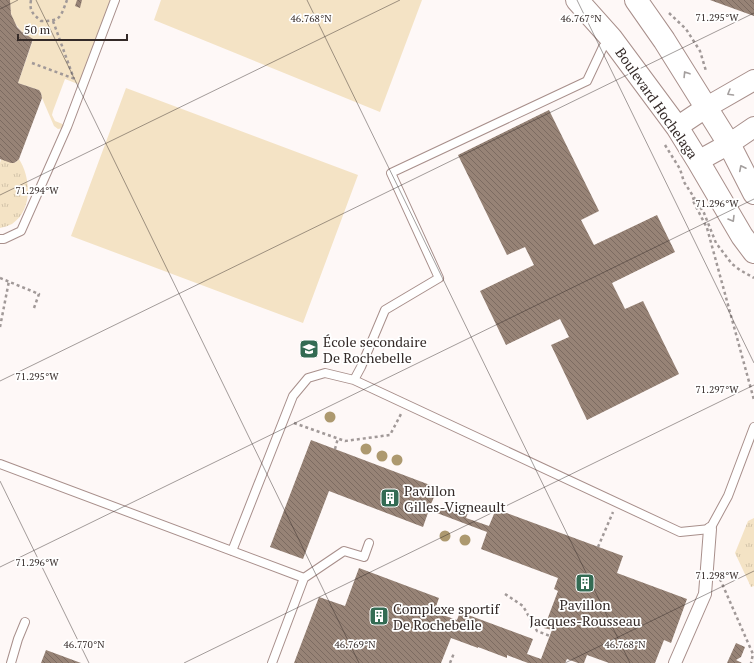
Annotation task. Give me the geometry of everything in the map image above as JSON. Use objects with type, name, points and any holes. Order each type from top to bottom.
[{"type":"main road","name":"Boulevard Hochelaga","points":[[577,0],[586,8],[611,38],[670,135],[698,161],[742,236],[754,252]]},
{"type":"main road","points":[[636,0],[664,40],[707,107],[729,144],[754,192]]},
{"type":"street","points":[[670,135],[707,107],[754,80]]},
{"type":"street","points":[[698,161],[729,144],[754,127]]},
{"type":"street","points":[[675,663],[705,594],[710,529]]},
{"type":"lane","points":[[0,239],[4,239],[20,231],[67,127],[115,0]]},
{"type":"lane","points":[[354,380],[386,310],[439,278],[391,173],[587,81],[603,47],[611,38]]},
{"type":"lane","points":[[232,552],[293,396],[308,378],[325,373],[354,380],[680,532],[710,529],[728,496],[754,428]]},
{"type":"lane","points":[[0,464],[304,578]]},
{"type":"lane","points":[[272,663],[304,578],[344,551],[364,557],[369,543]]},
{"type":"lane","points":[[11,663],[25,622]]},
{"type":"path","points":[[31,0],[30,7],[34,15],[41,21],[53,21],[58,19],[67,0]]},
{"type":"path","points":[[53,21],[74,79]]},
{"type":"path","points":[[32,63],[85,82]]},
{"type":"path","points":[[670,135],[684,182],[704,214],[716,242],[732,264],[754,278]]},
{"type":"path","points":[[694,198],[692,199],[707,228],[754,400]]},
{"type":"path","points":[[0,278],[39,294],[34,308]]},
{"type":"path","points":[[0,327],[9,281]]},
{"type":"path","points":[[284,419],[345,441],[390,435],[406,404]]},
{"type":"path","points":[[335,449],[338,438]]},
{"type":"path","points":[[598,547],[617,503]]},
{"type":"path","points":[[708,554],[753,654],[751,663]]},
{"type":"path","points":[[505,594],[523,606],[537,631],[550,636]]},
{"type":"path","points":[[450,663],[454,653]]},
{"type":"green space","points":[[10,0],[112,0],[83,86],[65,79],[52,115],[55,121],[65,125],[63,128],[58,129],[54,126],[39,90],[18,83],[33,40],[18,28],[15,23],[11,13]]},
{"type":"green space","points":[[161,0],[422,0],[380,112],[154,20]]},
{"type":"green space","points":[[126,88],[358,175],[303,323],[71,236]]},
{"type":"green space","points":[[1,159],[14,163],[19,159],[26,175],[28,193],[24,211],[19,218],[12,224],[0,228],[0,163]]},
{"type":"green space","points":[[754,518],[754,586],[751,587],[735,553],[748,521]]},
{"type":"building","points":[[0,0],[10,0],[11,14],[17,27],[33,39],[18,83],[39,90],[42,98],[19,159],[14,163],[0,159]]},
{"type":"building","points":[[77,0],[82,0],[80,8],[75,6]]},
{"type":"building","points":[[710,0],[754,0],[754,16]]},
{"type":"building","points":[[549,110],[599,211],[581,220],[594,245],[657,215],[675,252],[612,283],[625,309],[643,301],[679,374],[587,420],[551,345],[569,337],[560,319],[506,345],[480,291],[534,265],[525,247],[507,255],[458,155]]},
{"type":"building","points":[[311,440],[438,488],[431,504],[453,512],[456,505],[469,510],[466,518],[489,526],[496,509],[623,556],[617,573],[687,599],[671,643],[664,640],[655,663],[609,663],[587,655],[584,663],[578,663],[567,659],[565,663],[528,663],[507,655],[507,658],[451,638],[441,663],[294,663],[319,597],[345,606],[359,568],[439,598],[434,612],[457,620],[460,612],[533,639],[527,654],[541,659],[552,630],[544,628],[558,591],[554,589],[558,578],[481,549],[487,532],[429,510],[423,527],[329,491],[303,559],[270,547]]},
{"type":"building","points":[[736,643],[745,647],[741,657],[736,660],[742,663],[727,663]]},
{"type":"building","points":[[46,650],[81,663],[41,663]]},
{"type":"place","name":"École secondaire De Rochebelle","points":[[309,349]]},
{"type":"place","name":"Pavillon Gilles-Vigneault","points":[[390,498]]},
{"type":"place","name":"Pavillon Jacques-Rousseau","points":[[585,583]]},
{"type":"place","name":"Complexe sportif De Rochebelle","points":[[379,616]]}]
